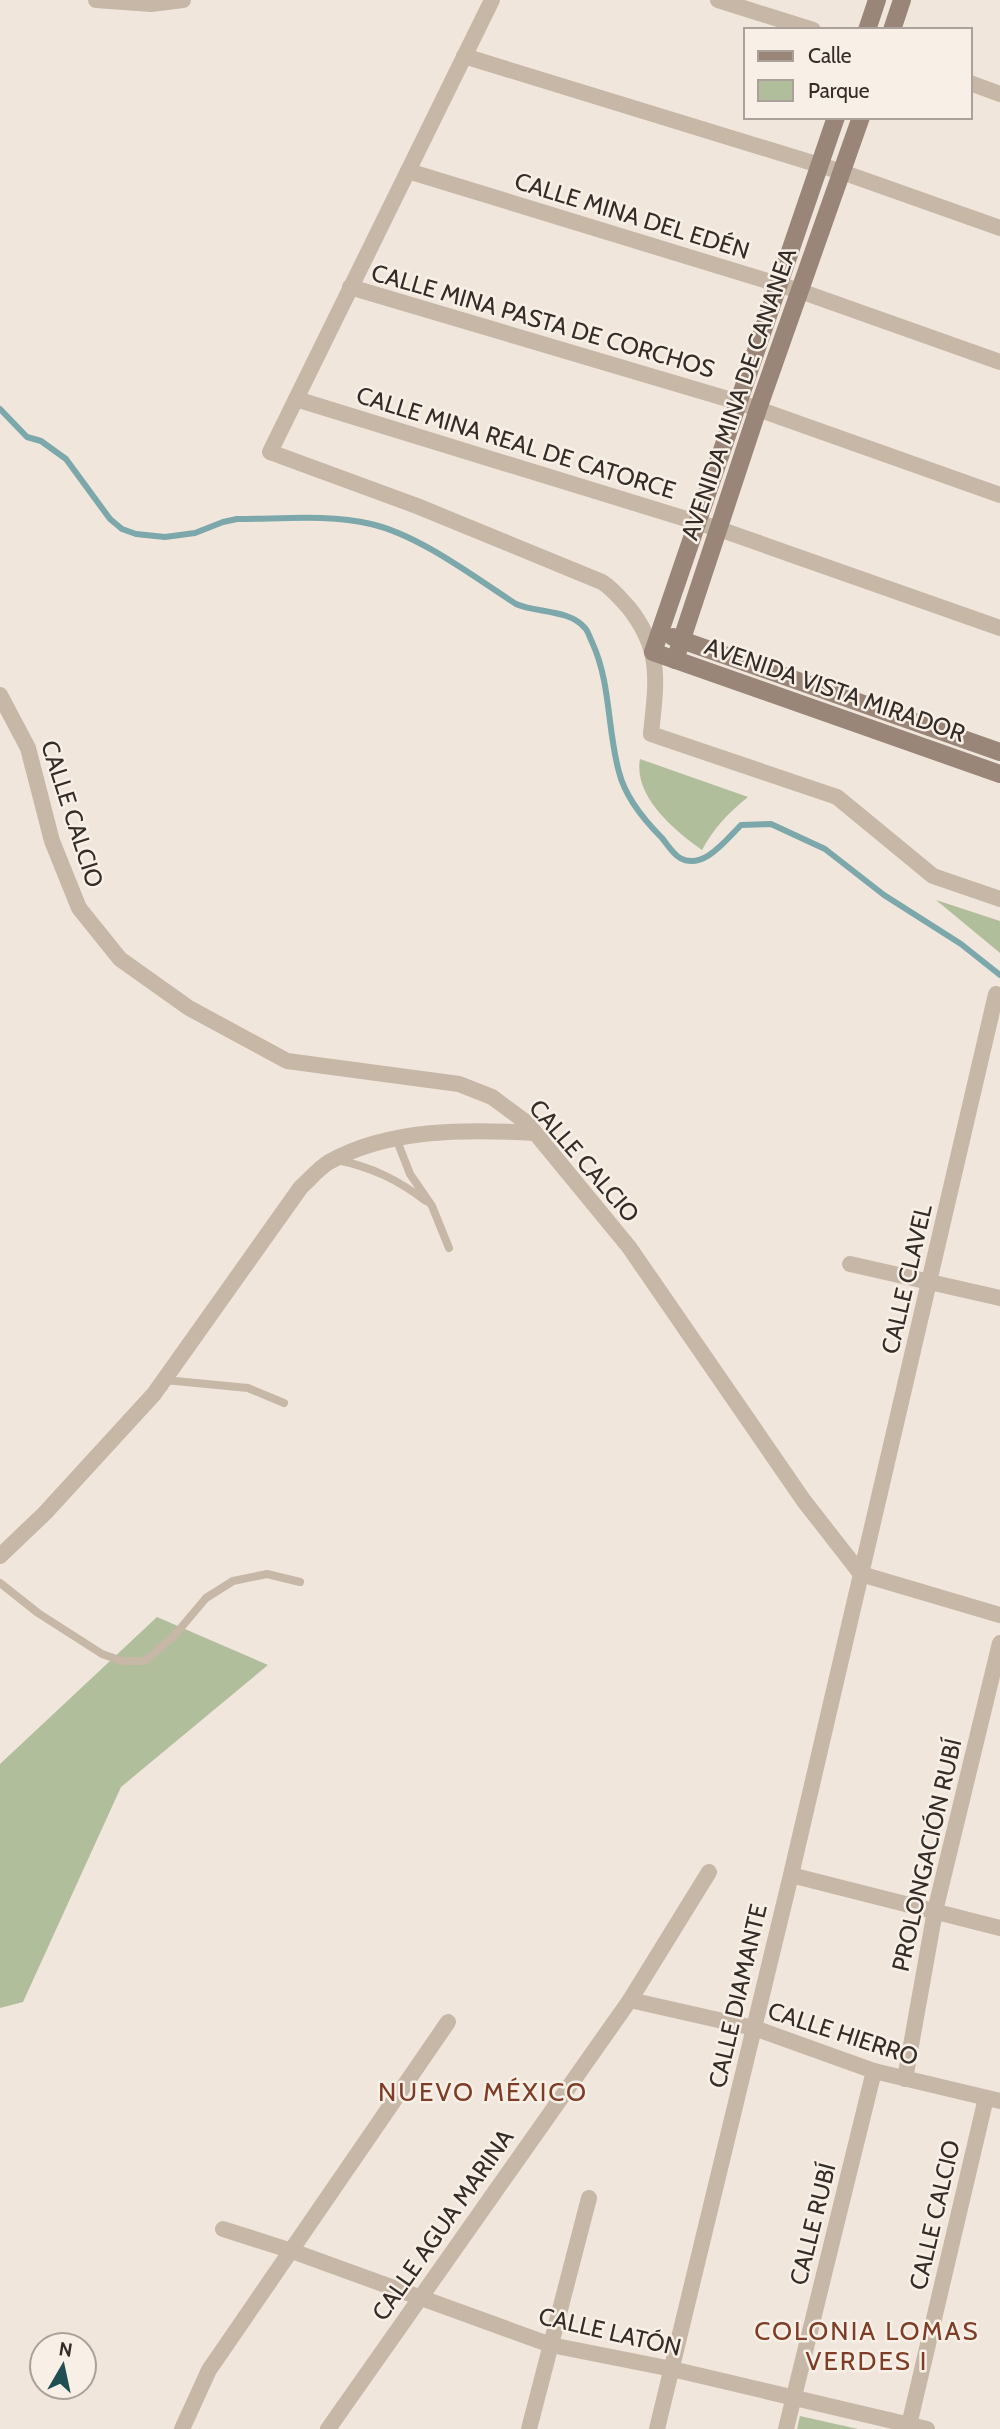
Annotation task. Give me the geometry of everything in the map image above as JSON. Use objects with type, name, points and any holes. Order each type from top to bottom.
[{"type":"street","points":[[96,0],[151,4],[183,0]]},
{"type":"street","points":[[492,0],[270,452],[417,506],[601,582],[614,589],[641,624],[653,652]]},
{"type":"street","points":[[718,0],[807,28]]},
{"type":"street","points":[[868,28],[877,0]]},
{"type":"street","points":[[893,28],[901,0]]},
{"type":"street","points":[[464,56],[842,173],[1000,228]]},
{"type":"street","points":[[972,84],[1000,94]]},
{"type":"street","name":"AVENIDA MINA DE CANANEA","points":[[835,119],[653,652],[656,683],[651,734],[837,797],[933,876],[1000,899]]},
{"type":"street","name":"AVENIDA MINA DE CANANEA","points":[[656,683],[675,660],[682,641],[758,409],[860,119]]},
{"type":"street","name":"CALLE MINA DEL EDÉN","points":[[408,171],[800,291],[1000,362]]},
{"type":"street","name":"CALLE MINA PASTA DE CORCHOS","points":[[350,288],[738,402],[1000,495]]},
{"type":"street","name":"CALLE MINA REAL DE CATORCE","points":[[296,398],[698,522],[1000,628]]},
{"type":"street","points":[[641,624],[660,632]]},
{"type":"street","name":"AVENIDA VISTA MIRADOR","points":[[660,632],[1000,752]]},
{"type":"street","name":"AVENIDA VISTA MIRADOR","points":[[653,652],[1000,774]]},
{"type":"street","name":"CALLE CALCIO","points":[[0,695],[28,748],[52,841],[79,908],[120,959],[189,1008],[287,1061],[459,1084],[492,1097],[527,1122],[629,1247],[804,1501],[861,1574]]},
{"type":"street","points":[[916,745],[923,725]]},
{"type":"street","name":"CALLE CLAVEL","points":[[861,1574],[996,994]]},
{"type":"street","points":[[0,1556],[45,1513],[154,1394],[302,1187],[327,1163],[355,1150],[396,1138],[454,1132],[535,1133]]},
{"type":"street","points":[[850,1264],[1000,1298]]},
{"type":"street","points":[[861,1574],[1000,1615]]},
{"type":"street","name":"CALLE DIAMANTE","points":[[657,2429],[861,1574]]},
{"type":"street","name":"PROLONGACIÓN RUBÍ","points":[[905,2079],[934,1911],[1000,1643]]},
{"type":"street","name":"CALLE AGUA MARINA","points":[[328,2429],[630,2000],[709,1872]]},
{"type":"street","points":[[791,1875],[1000,1928]]},
{"type":"street","name":"CALLE HIERRO","points":[[630,2000],[754,2028],[874,2071],[993,2100]]},
{"type":"street","points":[[182,2429],[209,2370],[448,2022]]},
{"type":"street","name":"CALLE RUBÍ","points":[[786,2429],[874,2071]]},
{"type":"street","name":"CALLE CALCIO","points":[[909,2425],[993,2100]]},
{"type":"street","points":[[528,2429],[589,2198]]},
{"type":"street","name":"CALLE LATÓN","points":[[223,2229],[292,2251],[551,2345],[672,2369],[927,2429]]},
{"type":"lane","points":[[396,1138],[410,1174],[432,1206],[450,1248]]},
{"type":"lane","points":[[334,1160],[359,1165],[386,1175],[432,1206]]},
{"type":"lane","points":[[164,1380],[248,1388],[284,1403]]},
{"type":"lane","points":[[0,1583],[38,1613],[102,1654],[122,1661],[145,1661],[174,1636],[206,1598],[233,1581],[267,1574],[300,1582]]},
{"type":"green space","points":[[640,759],[748,797],[722,821],[702,850],[669,823],[649,799],[640,773]]},
{"type":"green space","points":[[936,900],[1000,921],[1000,953]]},
{"type":"green space","points":[[157,1617],[268,1665],[121,1787],[23,2002],[0,2008],[0,1764]]},
{"type":"green space","points":[[800,2416],[858,2429],[797,2429]]},
{"type":"waterway","points":[[0,409],[27,437],[41,441],[66,459],[110,519],[122,529],[136,534],[165,537],[195,533],[237,519],[322,518],[371,524],[389,529],[427,547],[516,604],[561,614],[578,622],[588,633],[603,674],[615,756],[622,781],[642,816],[677,856],[689,861],[697,860],[714,852],[741,825],[771,824],[825,849],[884,895],[961,944],[1000,975]]},
{"type":"district","name":"NUEVO MÉXICO","points":[[483,2092]]},
{"type":"district","name":"COLONIA LOMAS VERDES I","points":[[867,2346]]}]
